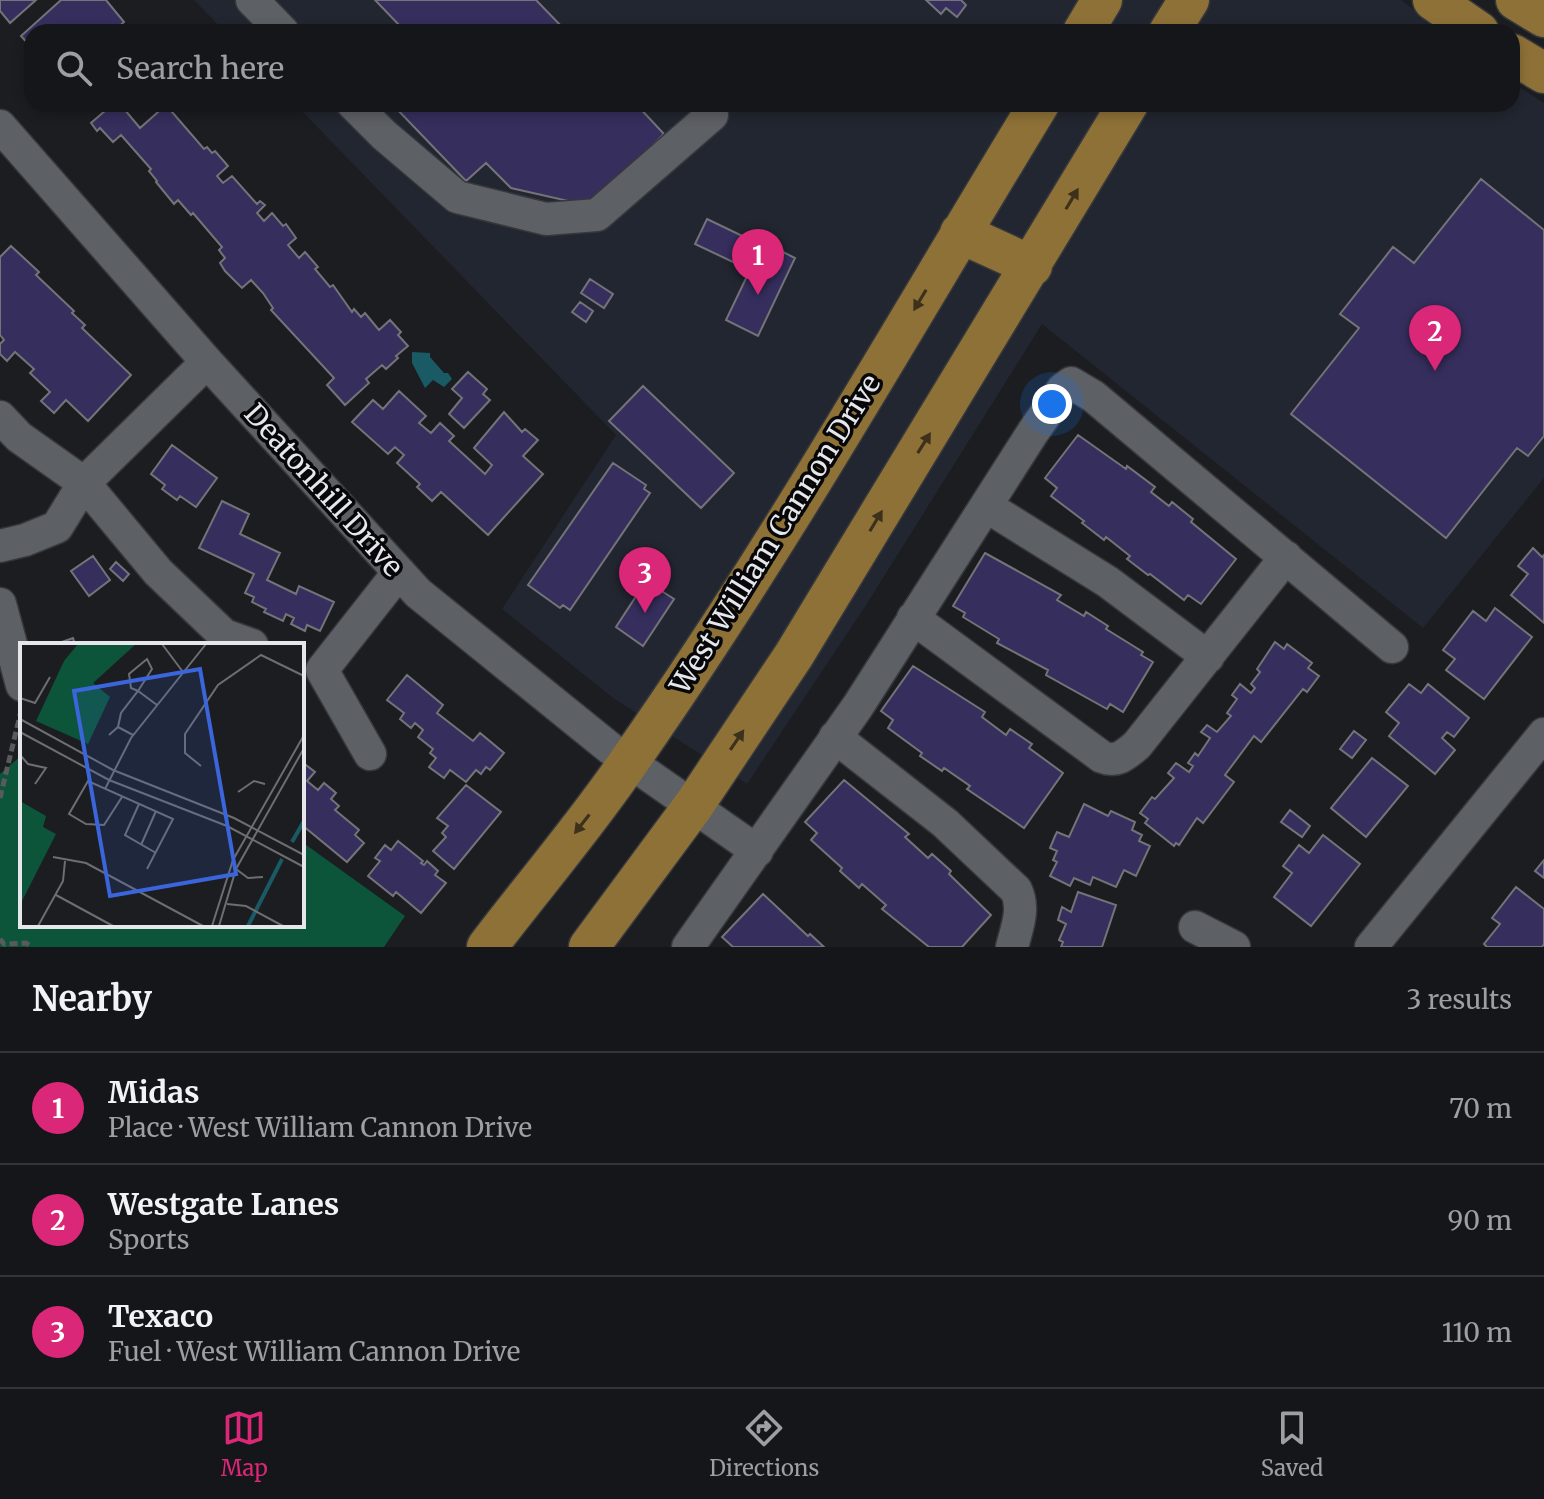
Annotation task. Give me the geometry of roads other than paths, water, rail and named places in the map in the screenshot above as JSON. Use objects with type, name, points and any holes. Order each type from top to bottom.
[{"type":"main road","points":[[1088,24],[1102,0]]},
{"type":"main road","points":[[1174,24],[1189,0]]},
{"type":"main road","points":[[1433,0],[1468,24]]},
{"type":"main road","points":[[1516,0],[1544,17]]},
{"type":"main road","points":[[1520,59],[1544,73]]},
{"type":"main road","name":"West William Cannon Drive","points":[[487,947],[629,762],[784,525],[1034,112]]},
{"type":"main road","points":[[589,947],[694,805],[794,655],[1123,112]]},
{"type":"main road","points":[[960,233],[1032,266]]},
{"type":"street","points":[[252,0],[275,24]]},
{"type":"street","points":[[361,112],[457,197],[546,219],[597,215],[712,115]]},
{"type":"street","name":"Deatonhill Drive","points":[[2,131],[207,362],[430,602],[629,762],[757,851]]},
{"type":"street","points":[[0,546],[57,527],[84,483],[207,362]]},
{"type":"street","points":[[688,947],[835,737],[1063,389],[1071,383],[1093,396],[1392,647]]},
{"type":"street","points":[[0,417],[19,437],[84,483],[158,572],[224,635],[246,643]]},
{"type":"street","points":[[986,506],[1108,582],[1208,657]]},
{"type":"street","points":[[913,618],[1093,751],[1110,760],[1120,759],[1137,745],[1286,557]]},
{"type":"street","points":[[370,754],[312,667],[399,572]]},
{"type":"street","points":[[0,604],[20,678]]},
{"type":"street","points":[[1371,947],[1544,734]]},
{"type":"street","points":[[835,737],[945,823],[1016,890],[1021,899],[1020,916],[1012,947]]},
{"type":"street","points":[[1195,927],[1234,947]]},
{"type":"water","points":[[412,352],[430,353],[430,357],[452,379],[444,387],[433,380],[425,388],[412,363]]},
{"type":"place","name":"Midas","points":[[758,295]]},
{"type":"place","name":"Westgate Lanes","points":[[1435,371]]},
{"type":"place","name":"Texaco","points":[[645,613]]}]
